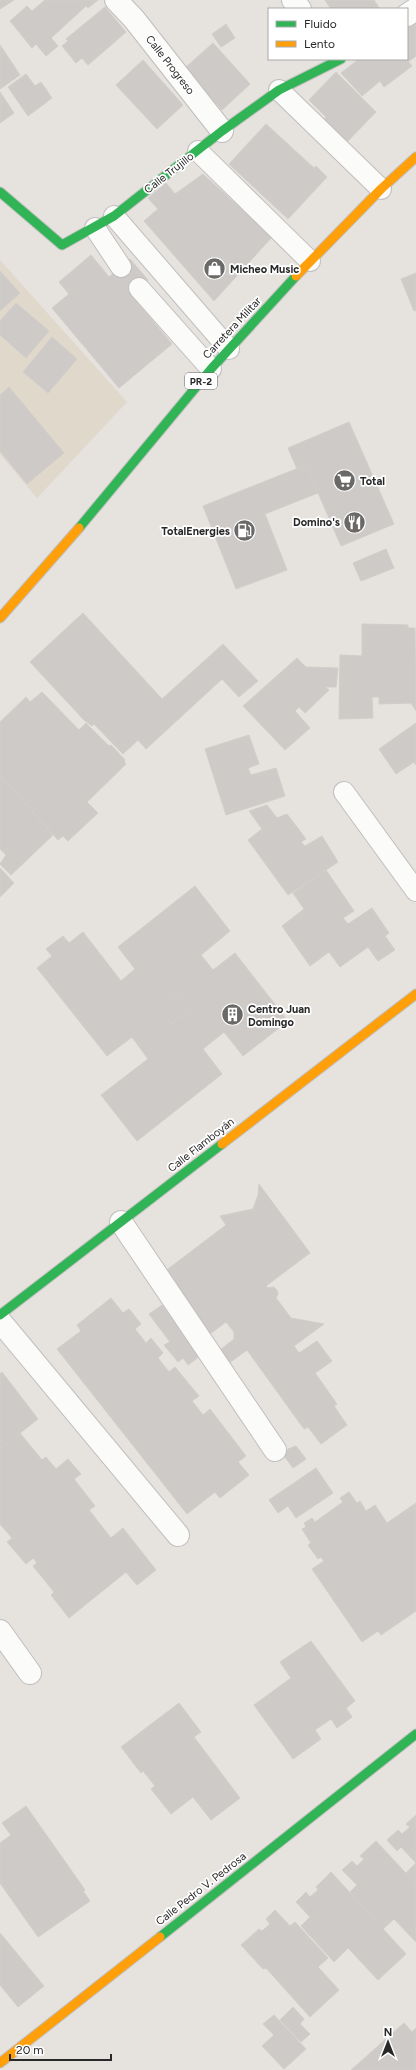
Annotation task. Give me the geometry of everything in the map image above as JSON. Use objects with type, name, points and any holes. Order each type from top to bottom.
[{"type":"street","name":"Calle Progreso","points":[[116,0],[134,18],[222,131]]},
{"type":"street","points":[[293,0],[299,8]]},
{"type":"street","name":"Calle Trujillo","points":[[2,194],[62,245],[95,228],[114,216],[222,131],[279,90],[337,60]]},
{"type":"street","name":"Carretera Militar","points":[[0,618],[61,550],[229,349],[310,261],[381,189],[416,157]]},
{"type":"street","name":"Calle Flamboyán","points":[[0,1315],[416,994]]},
{"type":"street","points":[[120,1222],[275,1450]]},
{"type":"street","points":[[0,1322],[178,1535]]},
{"type":"street","points":[[0,1631],[30,1673]]},
{"type":"street","name":"Calle Pedro V. Pedrosa","points":[[0,2063],[416,1734]]},
{"type":"lane","points":[[279,90],[381,189]]},
{"type":"lane","points":[[198,151],[310,261]]},
{"type":"lane","points":[[114,216],[229,349]]},
{"type":"lane","points":[[95,228],[120,267]]},
{"type":"lane","points":[[139,288],[211,369]]},
{"type":"lane","points":[[344,792],[416,891]]},
{"type":"shaded area","points":[[0,260],[127,402],[37,498],[0,454]]},
{"type":"building","points":[[0,0],[14,0],[0,9]]},
{"type":"building","points":[[45,0],[98,0],[88,8],[86,6],[51,38],[58,46],[46,56],[36,44],[32,48],[10,21],[27,6],[32,11]]},
{"type":"building","points":[[325,0],[374,0],[379,8],[330,8]]},
{"type":"building","points":[[105,7],[126,32],[88,65],[82,58],[76,63],[62,46],[68,41],[66,39]]},
{"type":"building","points":[[416,14],[416,56],[408,62],[407,60],[408,60],[408,22]]},
{"type":"building","points":[[226,24],[235,38],[221,47],[212,34]]},
{"type":"building","points":[[213,43],[250,84],[222,110],[185,68]]},
{"type":"building","points":[[0,45],[20,75],[0,89]]},
{"type":"building","points":[[143,60],[183,105],[157,129],[116,85]]},
{"type":"building","points":[[358,60],[407,60],[412,66],[384,87],[380,81],[362,96],[341,73]]},
{"type":"building","points":[[336,72],[376,112],[346,143],[324,120],[326,117],[309,100]]},
{"type":"building","points":[[26,74],[35,86],[41,82],[52,98],[28,116],[8,87]]},
{"type":"building","points":[[0,92],[14,113],[0,123]]},
{"type":"building","points":[[266,124],[314,168],[316,166],[327,177],[288,219],[229,164]]},
{"type":"building","name":"Micheo Music","points":[[203,174],[272,237],[214,301],[144,221],[158,209],[148,198],[166,183],[175,194]]},
{"type":"building","points":[[91,255],[109,277],[130,259],[148,280],[131,295],[172,344],[119,388],[52,308],[69,294],[59,282]]},
{"type":"building","points":[[0,271],[20,293],[0,311]]},
{"type":"building","points":[[416,273],[416,310],[414,311],[401,279]]},
{"type":"building","points":[[16,303],[49,331],[26,358],[0,335],[0,321]]},
{"type":"building","points":[[52,337],[77,359],[48,393],[23,372]]},
{"type":"building","points":[[9,387],[64,453],[27,484],[0,451],[0,395]]},
{"type":"building","name":"Total","points":[[349,422],[394,524],[341,546],[306,465],[297,469],[288,448]]},
{"type":"building","points":[[306,465],[318,493],[265,514],[287,570],[236,589],[203,506]]},
{"type":"building","points":[[386,549],[394,568],[361,581],[353,563]]},
{"type":"building","points":[[83,613],[162,699],[223,644],[258,681],[239,697],[222,679],[146,749],[138,740],[123,754],[94,724],[92,726],[84,720],[30,662]]},
{"type":"building","points":[[362,624],[408,625],[408,628],[415,628],[416,711],[411,703],[379,704],[379,697],[372,697],[373,718],[339,719],[340,655],[362,656]]},
{"type":"building","points":[[297,658],[306,667],[338,668],[336,687],[325,687],[329,690],[305,713],[299,707],[295,711],[310,728],[285,750],[243,706]]},
{"type":"building","points":[[42,692],[79,730],[86,723],[109,746],[111,745],[125,760],[124,761],[126,764],[87,802],[98,813],[68,841],[63,836],[58,840],[0,775],[0,722],[26,697],[30,702]]},
{"type":"building","points":[[416,723],[416,765],[414,762],[396,774],[379,749]]},
{"type":"building","points":[[249,735],[259,764],[248,768],[251,775],[276,768],[285,796],[226,815],[205,749]]},
{"type":"building","points":[[0,775],[53,835],[11,875],[0,864],[6,855],[0,849]]},
{"type":"building","points":[[267,805],[277,818],[287,814],[306,839],[301,842],[305,846],[322,836],[338,862],[288,895],[248,840],[262,829],[249,811]]},
{"type":"building","points":[[0,868],[14,883],[0,897]]},
{"type":"building","points":[[326,870],[354,911],[343,918],[348,924],[372,908],[389,933],[385,936],[395,950],[378,961],[368,947],[340,967],[329,952],[310,966],[282,926],[304,909],[293,893]]},
{"type":"building","name":"Centro Juan Domingo","points":[[195,886],[230,931],[201,955],[213,970],[235,953],[288,1021],[243,1056],[224,1032],[203,1049],[222,1074],[137,1141],[101,1095],[148,1059],[132,1037],[107,1056],[37,968],[52,956],[46,949],[63,936],[69,943],[83,932],[121,981],[135,969],[118,947]],"holes":[[[175,992],[189,1010],[171,1024],[157,1007]]]},
{"type":"building","points":[[175,992],[189,1010],[171,1024],[157,1007]]},
{"type":"building","points":[[259,1184],[310,1253],[266,1286],[268,1288],[274,1287],[277,1290],[278,1294],[276,1298],[291,1318],[324,1324],[294,1346],[299,1353],[317,1341],[332,1361],[315,1373],[337,1404],[334,1406],[347,1425],[321,1444],[308,1427],[304,1429],[247,1350],[229,1363],[220,1350],[234,1339],[234,1332],[226,1322],[206,1337],[160,1275],[226,1225],[220,1216],[253,1209],[258,1195]]},
{"type":"building","points":[[111,1298],[123,1313],[129,1309],[141,1324],[135,1329],[146,1343],[151,1338],[163,1353],[158,1358],[169,1372],[175,1367],[199,1396],[192,1401],[203,1415],[210,1409],[246,1456],[238,1462],[249,1475],[220,1498],[215,1492],[187,1514],[57,1349],[81,1331],[77,1325]]},
{"type":"building","points":[[162,1305],[200,1356],[188,1365],[183,1358],[178,1362],[164,1345],[170,1342],[149,1314]]},
{"type":"building","points":[[2,1372],[38,1419],[0,1449],[0,1374]]},
{"type":"building","points":[[20,1433],[42,1460],[46,1457],[56,1469],[68,1459],[81,1474],[74,1479],[95,1506],[89,1510],[111,1538],[123,1528],[156,1570],[137,1585],[126,1572],[69,1618],[51,1595],[54,1592],[33,1566],[37,1563],[33,1558],[26,1564],[7,1542],[12,1538],[0,1524],[0,1449]]},
{"type":"building","points":[[296,1446],[306,1459],[293,1468],[285,1457],[288,1449]]},
{"type":"building","points":[[316,1468],[333,1493],[296,1518],[288,1506],[278,1513],[269,1500]]},
{"type":"building","points":[[349,1492],[357,1503],[360,1501],[366,1511],[375,1505],[387,1523],[416,1503],[416,1611],[381,1635],[378,1631],[362,1642],[312,1569],[324,1561],[321,1557],[318,1559],[308,1545],[311,1543],[302,1529],[306,1527],[304,1523],[312,1518],[315,1522],[343,1502],[340,1498]]},
{"type":"building","points":[[311,1641],[355,1701],[346,1708],[352,1717],[337,1728],[331,1719],[315,1730],[321,1739],[293,1759],[254,1705],[291,1678],[280,1662]]},
{"type":"building","points":[[179,1703],[201,1732],[194,1737],[240,1798],[211,1820],[193,1797],[171,1814],[151,1789],[155,1786],[143,1771],[141,1773],[121,1747]]},
{"type":"building","points":[[26,1806],[85,1890],[83,1891],[90,1901],[38,1937],[0,1883],[0,1843],[11,1835],[2,1823]]},
{"type":"building","points":[[416,1815],[416,1863],[401,1847],[397,1851],[387,1840],[398,1830],[402,1834],[410,1827],[406,1824]]},
{"type":"building","points":[[376,1841],[416,1884],[416,1942],[394,1919],[383,1929],[350,1892],[357,1885],[342,1870],[352,1861],[357,1866],[364,1859],[360,1856]]},
{"type":"building","points":[[416,1863],[416,1884],[406,1873]]},
{"type":"building","points":[[331,1872],[406,1954],[378,1980],[348,1948],[334,1962],[301,1926],[310,1917],[296,1902],[306,1892],[310,1897],[318,1890],[316,1887]]},
{"type":"building","points":[[275,1910],[290,1926],[295,1922],[328,1958],[318,1967],[339,1990],[310,2017],[266,1968],[263,1969],[241,1945],[259,1929],[262,1931],[270,1924],[266,1919]]},
{"type":"building","points":[[0,1933],[44,1986],[18,2007],[0,1985]]},
{"type":"building","points":[[293,2007],[304,2019],[300,2024],[310,2034],[301,2042],[280,2020]]},
{"type":"building","points":[[274,2015],[306,2049],[284,2069],[262,2046],[274,2035],[263,2024]]},
{"type":"building","points":[[404,2023],[412,2032],[416,2028],[416,2070],[351,2070]]},
{"type":"traffic: fast","points":[[0,192],[62,245],[114,216],[222,131],[279,90],[339,60]]},
{"type":"traffic: fast","points":[[79,528],[211,369],[296,276]]},
{"type":"traffic: fast","points":[[0,1315],[222,1144]]},
{"type":"traffic: fast","points":[[160,1937],[416,1734]]},
{"type":"traffic: slow","points":[[296,276],[381,189],[416,157]]},
{"type":"traffic: slow","points":[[0,618],[79,528]]},
{"type":"traffic: slow","points":[[222,1144],[416,994]]},
{"type":"traffic: slow","points":[[0,2063],[160,1937]]},
{"type":"place","name":"Micheo Music","points":[[215,269]]},
{"type":"place","name":"Total","points":[[344,481]]},
{"type":"place","name":"Domino's","points":[[355,522]]},
{"type":"place","name":"TotalEnergies","points":[[245,531]]},
{"type":"place","name":"Centro Juan Domingo","points":[[233,1015]]}]
